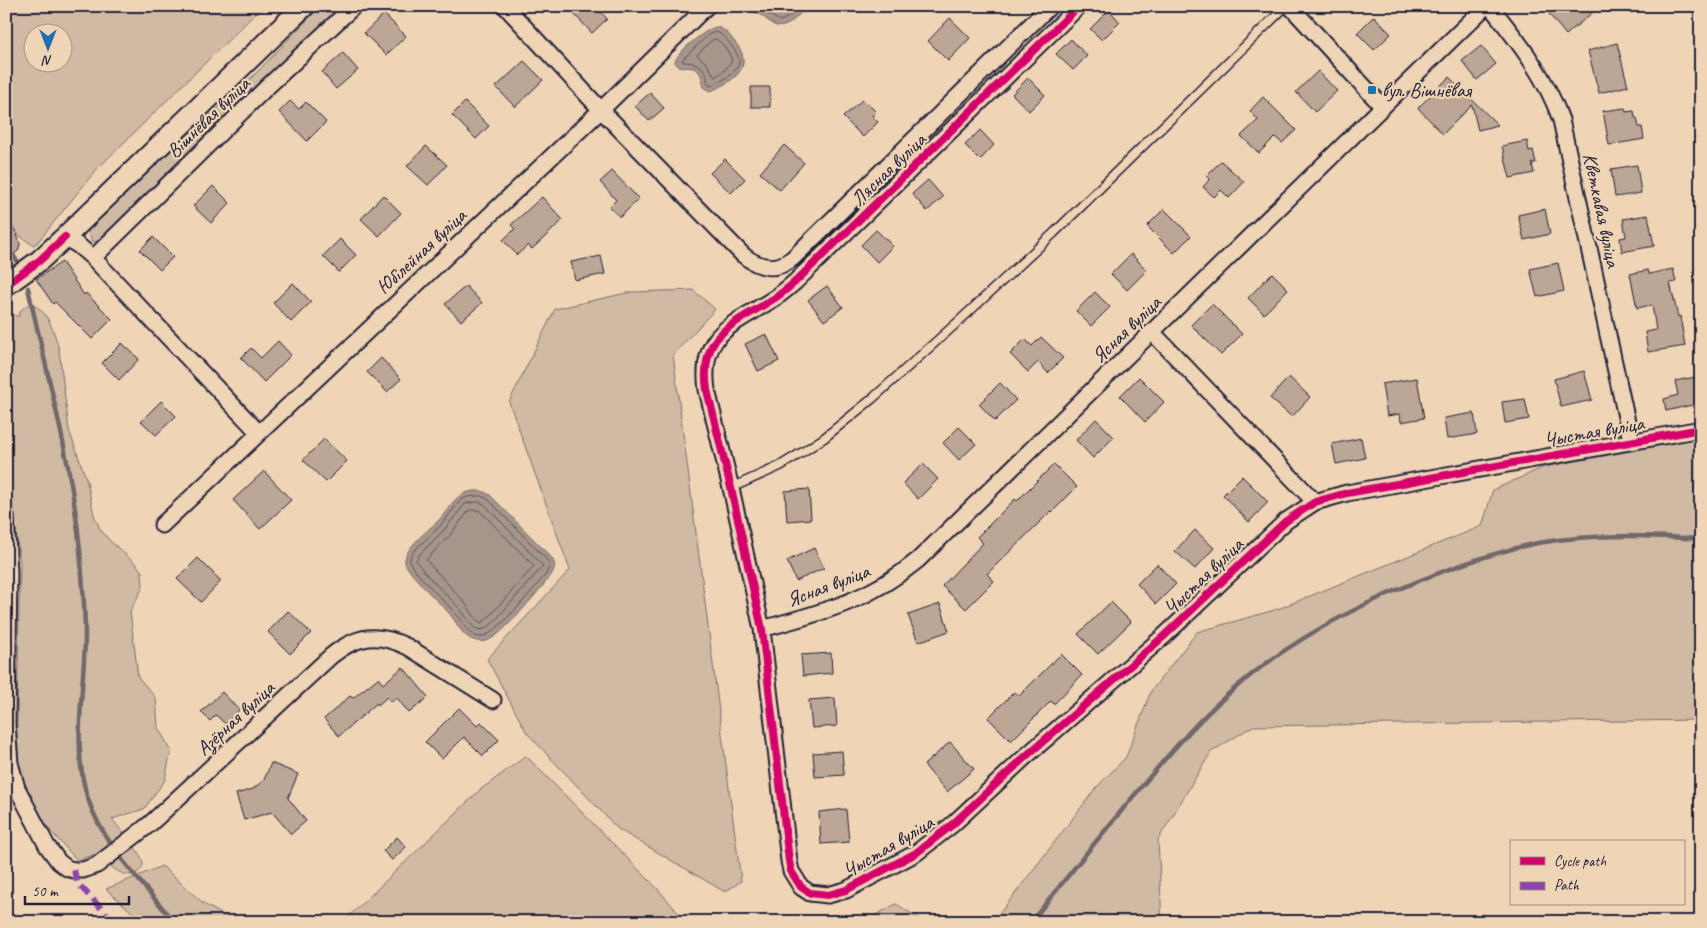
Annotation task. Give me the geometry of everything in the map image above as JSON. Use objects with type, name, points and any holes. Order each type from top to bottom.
[{"type":"street","points":[[6,285],[39,261],[65,238],[304,6]]},
{"type":"street","name":"Вішнёвая вуліца","points":[[92,258],[266,88],[354,6]]},
{"type":"street","name":"Лясная вуліца","points":[[505,6],[601,110],[743,255],[756,264],[765,267],[781,266],[793,258],[1050,6]]},
{"type":"street","name":"Юбілейная вуліца","points":[[162,525],[601,110],[707,6]]},
{"type":"street","name":"Лясная вуліца","points":[[731,488],[705,378],[709,355],[719,334],[771,301],[795,282],[1079,6]]},
{"type":"street","points":[[1288,6],[1382,106]]},
{"type":"street","name":"Ясная вуліца","points":[[762,629],[808,617],[848,603],[880,588],[905,570],[1486,6]]},
{"type":"street","name":"Кветкавая вуліца","points":[[1490,6],[1538,70],[1552,96],[1561,120],[1632,440]]},
{"type":"street","points":[[65,238],[79,246],[92,258],[259,433]]},
{"type":"street","points":[[1152,332],[1315,502]]},
{"type":"street","name":"Чыстая вуліца","points":[[762,629],[791,871],[801,887],[810,892],[819,895],[837,894],[905,859],[931,842],[953,824],[1024,757],[1164,636],[1278,528],[1315,502],[1347,493],[1701,429]]},
{"type":"street","points":[[731,488],[762,629]]},
{"type":"street","name":"Азёрная вуліца","points":[[6,516],[9,572],[8,738],[13,776],[17,788],[47,846],[66,868],[83,870],[103,861],[151,823],[332,656],[344,646],[357,640],[384,638],[396,641],[493,700]]},
{"type":"lane","points":[[731,488],[780,466],[801,453],[824,438],[872,399],[959,322],[1054,233],[1288,6]]},
{"type":"shaded area","points":[[6,6],[263,6],[96,170],[37,243],[33,245],[17,234],[6,217]]},
{"type":"shaded area","points":[[321,6],[342,6],[99,243],[92,241],[88,231],[179,143],[254,75]]},
{"type":"shaded area","points":[[693,290],[715,309],[673,355],[741,881],[725,892],[618,829],[527,733],[487,659],[570,570],[509,402],[555,309],[631,292]]},
{"type":"shaded area","points":[[29,304],[36,306],[46,316],[55,337],[59,350],[69,430],[87,481],[94,515],[100,529],[109,540],[137,565],[142,572],[143,587],[130,611],[138,677],[156,698],[158,728],[171,750],[165,780],[144,809],[112,819],[142,860],[143,865],[141,869],[132,875],[126,875],[115,870],[97,854],[77,860],[45,825],[16,767],[20,562],[6,454],[6,310],[18,317],[21,310]]},
{"type":"shaded area","points":[[1701,438],[1701,720],[1253,726],[1211,752],[1158,840],[1162,922],[988,922],[997,917],[1096,788],[1126,757],[1151,691],[1197,632],[1278,609],[1482,526],[1493,490],[1544,467]]},
{"type":"shaded area","points":[[526,756],[657,888],[686,922],[343,922],[480,790]]},
{"type":"shaded area","points":[[162,866],[204,904],[235,922],[143,922],[106,889]]},
{"type":"shaded area","points":[[896,904],[925,922],[863,922]]},
{"type":"water","points":[[748,6],[807,6],[788,24],[779,27],[752,11]]},
{"type":"water","points":[[715,27],[724,30],[730,36],[741,50],[743,61],[739,72],[729,82],[711,91],[704,88],[701,76],[696,69],[680,67],[675,62],[692,42]]},
{"type":"water","points":[[482,491],[490,495],[550,556],[554,564],[550,577],[519,613],[501,632],[486,641],[474,640],[465,635],[449,613],[411,573],[405,562],[408,551],[440,519],[454,501],[467,492]]},
{"type":"building","points":[[579,6],[596,6],[607,19],[592,33],[573,13]]},
{"type":"building","points":[[1558,6],[1600,6],[1566,35],[1549,14]]},
{"type":"building","points":[[1109,10],[1120,22],[1102,40],[1090,29]]},
{"type":"building","points":[[384,14],[406,36],[386,55],[364,33]]},
{"type":"building","points":[[1374,16],[1391,34],[1374,50],[1357,33]]},
{"type":"building","points":[[950,18],[970,38],[948,61],[928,41]]},
{"type":"building","points":[[1071,39],[1087,56],[1073,70],[1056,54]]},
{"type":"building","points":[[1617,43],[1628,86],[1599,93],[1588,51]]},
{"type":"building","points":[[1481,46],[1496,64],[1477,80],[1462,61]]},
{"type":"building","points":[[343,53],[358,70],[336,89],[322,72]]},
{"type":"building","points":[[524,61],[543,80],[515,107],[496,87]]},
{"type":"building","points":[[1318,71],[1337,91],[1315,112],[1296,92]]},
{"type":"building","points":[[1449,77],[1498,125],[1478,130],[1472,105],[1443,134],[1418,108]]},
{"type":"building","points":[[1028,78],[1045,95],[1029,111],[1012,94]]},
{"type":"building","points":[[751,87],[770,87],[770,107],[751,107]]},
{"type":"building","points":[[650,93],[664,108],[649,121],[635,106]]},
{"type":"building","points":[[1263,97],[1296,130],[1282,143],[1275,137],[1259,153],[1241,136],[1258,120],[1250,111]]},
{"type":"building","points":[[863,99],[876,112],[872,116],[878,122],[863,137],[843,117]]},
{"type":"building","points":[[290,101],[299,109],[306,102],[326,122],[307,141],[279,112]]},
{"type":"building","points":[[465,102],[489,126],[476,139],[452,115]]},
{"type":"building","points":[[1625,108],[1626,112],[1634,111],[1639,127],[1642,127],[1644,139],[1609,145],[1603,111]]},
{"type":"building","points":[[980,130],[994,145],[980,160],[965,145]]},
{"type":"building","points":[[1527,141],[1529,151],[1533,150],[1536,163],[1532,163],[1534,173],[1510,178],[1502,146]]},
{"type":"building","points":[[784,145],[804,163],[780,190],[760,173]]},
{"type":"building","points":[[426,146],[447,165],[428,185],[407,166]]},
{"type":"building","points":[[725,159],[745,179],[731,193],[710,173]]},
{"type":"building","points":[[1221,161],[1244,182],[1229,198],[1221,190],[1214,197],[1203,187],[1210,179],[1206,176]]},
{"type":"building","points":[[1637,165],[1641,193],[1615,197],[1611,169]]},
{"type":"building","points":[[612,171],[639,199],[620,217],[609,207],[616,200],[600,182]]},
{"type":"building","points":[[928,180],[943,197],[927,211],[912,194]]},
{"type":"building","points":[[213,186],[230,203],[211,223],[193,206]]},
{"type":"building","points":[[383,195],[401,213],[379,236],[361,219]]},
{"type":"building","points":[[542,197],[563,220],[532,249],[528,245],[517,255],[503,240],[515,229],[511,225]]},
{"type":"building","points":[[1164,209],[1191,236],[1174,253],[1147,226]]},
{"type":"building","points":[[1545,209],[1550,234],[1524,240],[1518,215]]},
{"type":"building","points":[[1648,215],[1654,246],[1622,252],[1620,238],[1626,237],[1623,219]]},
{"type":"building","points":[[6,217],[17,234],[20,244],[18,251],[6,259]]},
{"type":"building","points":[[876,230],[893,246],[877,262],[861,245]]},
{"type":"building","points":[[153,237],[173,257],[160,270],[140,250]]},
{"type":"building","points":[[340,239],[356,255],[339,272],[323,256]]},
{"type":"building","points":[[1131,254],[1147,270],[1127,290],[1111,274]]},
{"type":"building","points":[[601,256],[605,274],[575,280],[571,262]]},
{"type":"building","points":[[62,262],[84,295],[86,293],[112,319],[92,339],[55,302],[53,304],[36,279]]},
{"type":"building","points":[[1558,263],[1564,291],[1537,297],[1530,269]]},
{"type":"building","points":[[1673,269],[1676,282],[1670,283],[1678,317],[1680,316],[1685,346],[1648,352],[1645,332],[1656,330],[1652,305],[1637,308],[1630,274],[1648,270],[1649,274]]},
{"type":"building","points":[[1272,273],[1288,289],[1264,314],[1248,298]]},
{"type":"building","points":[[293,283],[311,302],[291,322],[273,303]]},
{"type":"building","points":[[466,286],[482,303],[461,321],[445,304]]},
{"type":"building","points":[[827,286],[843,307],[824,321],[808,300]]},
{"type":"building","points":[[1095,292],[1110,307],[1091,326],[1076,311]]},
{"type":"building","points":[[1212,304],[1242,334],[1221,355],[1191,325]]},
{"type":"building","points":[[766,334],[779,361],[758,371],[745,344]]},
{"type":"building","points":[[1041,337],[1063,358],[1048,373],[1038,362],[1028,372],[1010,354],[1025,339],[1032,346]]},
{"type":"building","points":[[278,341],[291,355],[264,382],[241,358],[251,348],[261,358]]},
{"type":"building","points":[[122,343],[139,359],[119,380],[102,363]]},
{"type":"building","points":[[381,358],[401,379],[387,392],[367,372]]},
{"type":"building","points":[[1584,371],[1592,400],[1561,407],[1554,379]]},
{"type":"building","points":[[1701,376],[1701,403],[1666,411],[1664,399],[1678,395],[1675,381]]},
{"type":"building","points":[[1139,377],[1164,402],[1145,422],[1120,396]]},
{"type":"building","points":[[1289,377],[1310,397],[1292,417],[1270,398]]},
{"type":"building","points":[[1417,378],[1424,418],[1401,422],[1400,414],[1387,416],[1382,384]]},
{"type":"building","points":[[1000,383],[1016,400],[995,421],[979,404]]},
{"type":"building","points":[[1525,399],[1529,419],[1505,423],[1502,402]]},
{"type":"building","points":[[161,401],[176,416],[156,435],[141,421]]},
{"type":"building","points":[[1474,413],[1477,434],[1447,439],[1444,418]]},
{"type":"building","points":[[1096,419],[1114,437],[1093,458],[1076,440]]},
{"type":"building","points":[[959,427],[976,444],[959,460],[943,443]]},
{"type":"building","points":[[1361,438],[1365,458],[1336,464],[1332,444]]},
{"type":"building","points":[[324,439],[347,461],[326,482],[303,460]]},
{"type":"building","points":[[923,464],[938,479],[918,499],[903,483]]},
{"type":"building","points":[[1054,464],[1077,487],[987,574],[994,581],[966,609],[942,586],[983,543],[977,537]]},
{"type":"building","points":[[264,471],[291,500],[260,529],[233,500]]},
{"type":"building","points":[[1242,476],[1268,502],[1249,522],[1223,495]]},
{"type":"building","points":[[809,489],[811,519],[787,521],[785,491]]},
{"type":"building","points":[[1195,530],[1214,548],[1195,569],[1175,551]]},
{"type":"building","points":[[814,548],[824,568],[796,581],[787,561]]},
{"type":"building","points":[[198,558],[221,581],[201,602],[177,579]]},
{"type":"building","points":[[1157,564],[1176,584],[1156,604],[1137,584]]},
{"type":"building","points":[[1111,602],[1131,622],[1098,654],[1078,634]]},
{"type":"building","points":[[940,604],[949,631],[918,642],[908,615]]},
{"type":"building","points":[[288,611],[311,633],[290,654],[268,632]]},
{"type":"building","points":[[831,653],[832,673],[803,676],[801,655]]},
{"type":"building","points":[[1061,654],[1082,675],[1054,704],[1051,701],[1011,741],[988,718],[1014,692],[1019,696]]},
{"type":"building","points":[[403,667],[428,697],[409,713],[397,698],[391,702],[387,697],[378,705],[377,703],[339,736],[324,719],[350,696],[353,698],[378,678],[383,684]]},
{"type":"building","points":[[222,692],[239,710],[225,724],[216,715],[210,721],[201,712]]},
{"type":"building","points":[[835,698],[837,726],[812,728],[809,700]]},
{"type":"building","points":[[459,708],[477,726],[481,722],[499,740],[483,756],[464,737],[442,759],[425,742]]},
{"type":"building","points":[[950,742],[974,769],[947,792],[924,765]]},
{"type":"building","points":[[842,751],[844,775],[815,777],[813,753]]},
{"type":"building","points":[[271,763],[298,774],[288,798],[306,821],[291,834],[272,812],[244,820],[236,794],[253,789],[264,780]]},
{"type":"building","points":[[846,809],[849,842],[821,844],[819,812]]},
{"type":"building","points":[[397,837],[406,847],[392,860],[383,851]]},
{"type":"waterway","points":[[11,251],[19,265]]},
{"type":"waterway","points":[[28,288],[59,425],[78,528],[85,625],[80,717],[80,759],[83,780],[95,816],[114,849],[174,922]]},
{"type":"waterway","points":[[1031,922],[1137,792],[1202,719],[1226,696],[1275,657],[1329,623],[1415,582],[1478,559],[1526,545],[1557,540],[1598,537],[1640,536],[1701,539]]},
{"type":"marked path","points":[[74,870],[77,882],[114,922]]},
{"type":"cycle path","points":[[1079,6],[795,282],[777,297],[731,325],[721,334],[713,344],[708,356],[706,371],[707,390],[762,629],[789,861],[791,871],[801,887],[810,893],[828,895],[846,890],[916,853],[953,824],[1025,757],[1164,636],[1286,521],[1315,502],[1347,493],[1701,429]]},
{"type":"cycle path","points":[[6,285],[39,261],[65,237]]},
{"type":"place","name":"вул. Вішнёвая","points":[[1372,90]]}]
